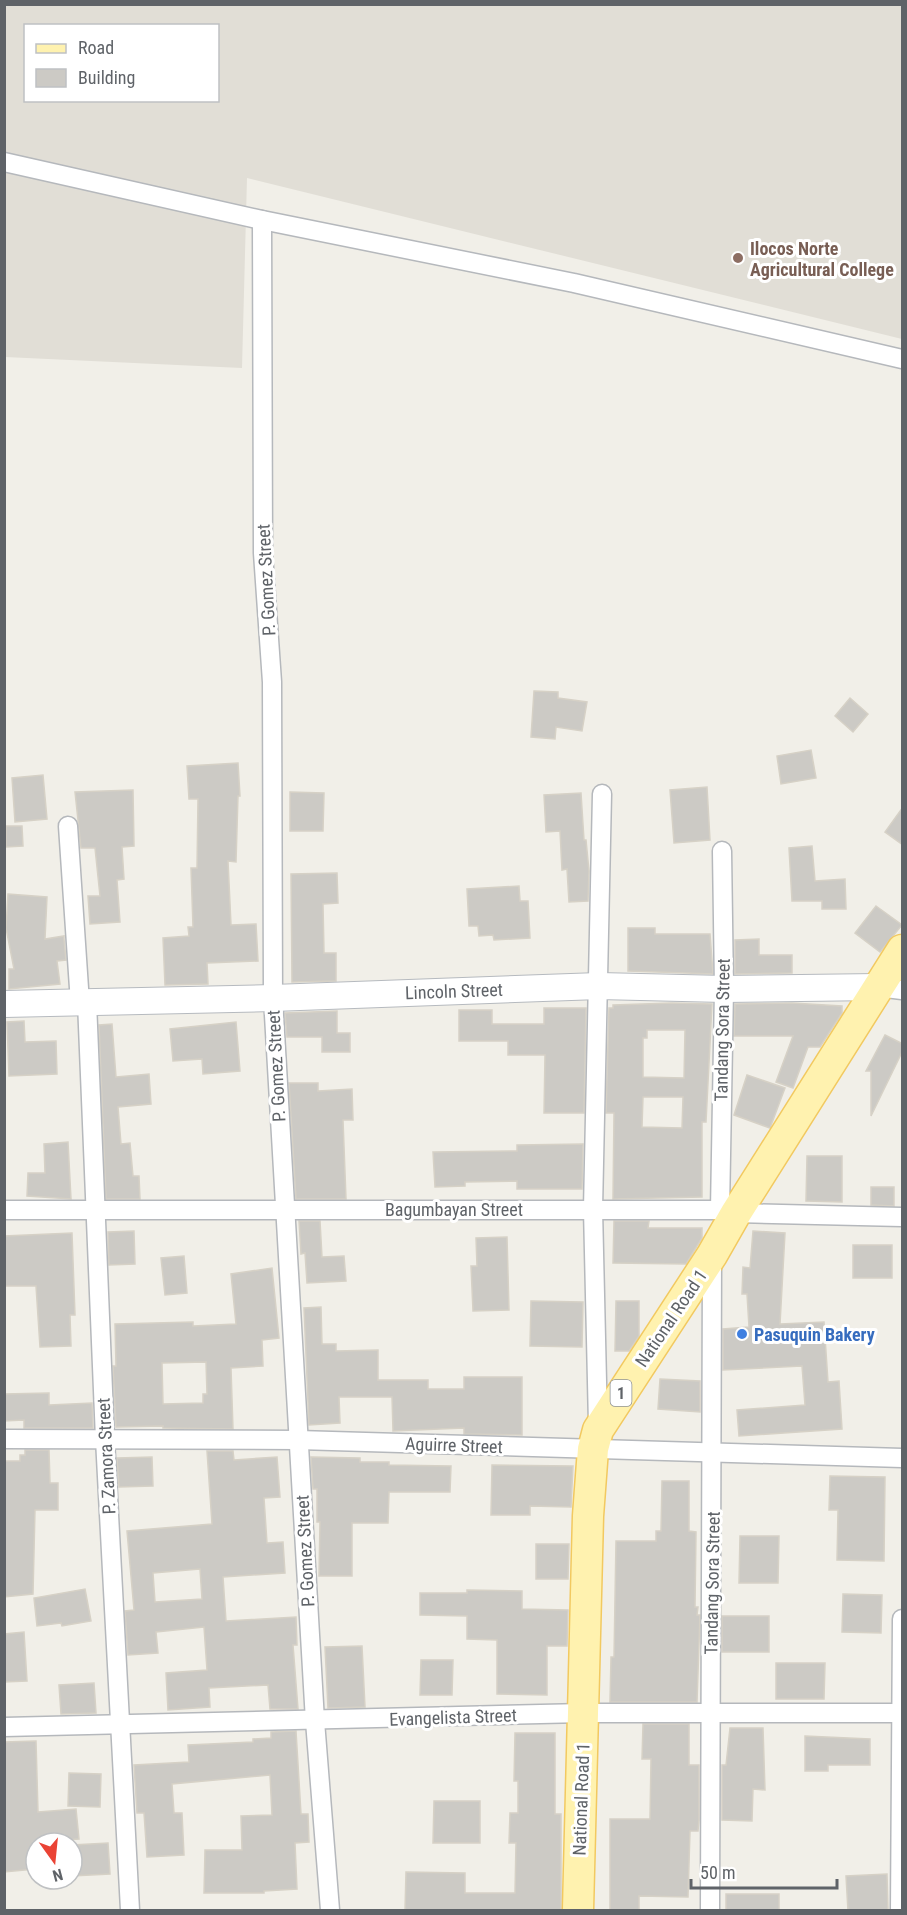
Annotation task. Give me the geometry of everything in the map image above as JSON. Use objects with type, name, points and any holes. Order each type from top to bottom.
[{"type":"main road","name":"National Road 1","points":[[578,1911],[588,1516],[596,1439],[712,1255],[728,1212],[890,988],[903,950]]},
{"type":"street","points":[[4,162],[262,220],[574,283],[903,359]]},
{"type":"street","name":"P. Gomez Street","points":[[262,220],[263,553],[272,682],[273,998],[315,1721],[330,1911]]},
{"type":"street","points":[[596,1439],[593,1209],[602,794]]},
{"type":"street","name":"P. Zamora Street","points":[[68,826],[83,1002],[96,1211],[105,1439],[130,1911]]},
{"type":"street","name":"Tandang Sora Street","points":[[722,851],[728,1212]]},
{"type":"street","name":"Lincoln Street","points":[[4,1004],[273,998],[599,986],[724,989],[890,988]]},
{"type":"street","name":"Bagumbayan Street","points":[[4,1210],[593,1209],[903,1217]]},
{"type":"street","name":"Tandang Sora Street","points":[[710,1911],[714,1453],[712,1255]]},
{"type":"street","name":"Aguirre Street","points":[[4,1439],[596,1439],[714,1453],[903,1458]]},
{"type":"street","points":[[900,1911],[903,1619]]},
{"type":"street","name":"Evangelista Street","points":[[4,1727],[584,1713],[710,1715],[902,1713]]},
{"type":"shaded area","name":"Ilocos Norte Agricultural College","points":[[5,5],[902,5],[902,339],[247,178],[242,368],[5,357]]},
{"type":"building","points":[[534,691],[558,692],[558,698],[587,702],[582,731],[556,727],[555,739],[531,737]]},
{"type":"building","points":[[850,698],[868,714],[853,732],[835,716]]},
{"type":"building","points":[[811,750],[816,778],[781,784],[777,756]]},
{"type":"building","points":[[238,763],[240,796],[238,796],[236,862],[228,861],[231,925],[256,924],[258,961],[207,963],[208,984],[165,985],[163,938],[189,936],[188,927],[193,927],[191,868],[197,868],[198,799],[189,799],[187,766]]},
{"type":"building","points":[[43,775],[47,819],[15,822],[12,778]]},
{"type":"building","points":[[707,787],[710,840],[674,843],[670,790]]},
{"type":"building","points":[[133,790],[134,846],[122,847],[124,879],[117,880],[120,922],[90,924],[88,896],[100,896],[95,848],[81,848],[75,792]]},
{"type":"building","points":[[290,792],[324,793],[323,831],[290,831]]},
{"type":"building","points":[[581,793],[584,840],[586,840],[589,871],[588,901],[569,902],[567,869],[562,870],[560,831],[546,832],[544,795]]},
{"type":"building","points":[[903,807],[903,845],[885,832]]},
{"type":"building","points":[[6,826],[22,826],[23,846],[6,847]]},
{"type":"building","points":[[812,846],[815,881],[845,879],[846,909],[822,909],[822,901],[792,901],[789,848]]},
{"type":"building","points":[[337,873],[338,903],[323,904],[324,953],[336,953],[336,981],[292,982],[291,874]]},
{"type":"building","points":[[519,886],[520,901],[528,901],[530,938],[494,940],[493,935],[479,936],[478,926],[469,926],[467,889]]},
{"type":"building","points":[[8,894],[47,897],[45,939],[64,936],[66,960],[57,961],[60,984],[9,989],[9,969],[14,969],[6,928]]},
{"type":"building","points":[[876,906],[902,925],[880,952],[855,933]]},
{"type":"building","points":[[628,928],[655,928],[655,934],[710,934],[713,974],[628,971]]},
{"type":"building","points":[[759,939],[759,955],[792,955],[792,973],[735,974],[735,940]]},
{"type":"building","points":[[792,1003],[842,1006],[842,1013],[820,1047],[808,1047],[793,1088],[776,1082],[793,1036],[734,1036],[735,1004]]},
{"type":"building","points":[[712,1004],[706,1122],[702,1122],[702,1197],[613,1199],[614,1113],[606,1113],[609,1008],[613,1008],[613,1005]],"holes":[[[647,1030],[685,1030],[684,1078],[643,1077],[643,1038],[647,1038]],[[643,1097],[683,1097],[682,1128],[642,1127]]]},
{"type":"building","points":[[544,1008],[586,1008],[584,1113],[544,1113],[545,1055],[508,1055],[508,1041],[459,1041],[459,1010],[492,1010],[492,1024],[544,1024]]},
{"type":"building","points":[[337,1011],[337,1033],[350,1033],[350,1052],[322,1052],[322,1037],[287,1037],[285,1013]]},
{"type":"building","points":[[24,1021],[25,1042],[56,1041],[57,1074],[9,1076],[7,1022]]},
{"type":"building","points":[[236,1022],[240,1071],[203,1074],[202,1059],[173,1061],[170,1029]]},
{"type":"building","points":[[112,1024],[116,1077],[149,1074],[151,1104],[118,1107],[121,1144],[130,1143],[133,1176],[139,1176],[140,1199],[106,1199],[99,1025]]},
{"type":"building","points":[[885,1035],[903,1044],[903,1050],[871,1116],[871,1071],[866,1071]]},
{"type":"building","points":[[747,1075],[785,1088],[770,1128],[734,1115]]},
{"type":"building","points":[[289,1083],[318,1083],[318,1091],[352,1089],[353,1120],[343,1120],[346,1199],[296,1199]]},
{"type":"building","points":[[68,1142],[71,1199],[27,1196],[28,1173],[45,1173],[44,1144]]},
{"type":"building","points":[[583,1144],[582,1189],[517,1189],[517,1181],[465,1182],[465,1186],[435,1187],[433,1152],[517,1151],[517,1145]]},
{"type":"building","points":[[807,1156],[842,1156],[842,1202],[806,1201]]},
{"type":"building","points":[[871,1187],[894,1187],[894,1206],[871,1205]]},
{"type":"building","points":[[299,1221],[320,1221],[322,1257],[344,1256],[346,1281],[307,1283],[305,1253],[301,1254]]},
{"type":"building","points":[[614,1221],[649,1221],[648,1228],[702,1228],[702,1238],[686,1264],[613,1263]]},
{"type":"building","points":[[134,1231],[135,1264],[109,1265],[108,1232]]},
{"type":"building","points":[[753,1231],[785,1233],[780,1324],[824,1322],[828,1382],[839,1381],[842,1429],[739,1436],[737,1410],[805,1405],[802,1366],[723,1370],[723,1329],[749,1327],[747,1294],[742,1294],[743,1267],[750,1268]]},
{"type":"building","points":[[72,1233],[75,1315],[70,1315],[71,1346],[40,1347],[36,1286],[4,1286],[4,1236]]},
{"type":"building","points":[[507,1237],[509,1310],[473,1311],[471,1266],[477,1266],[476,1238]]},
{"type":"building","points":[[853,1245],[892,1245],[892,1278],[853,1278]]},
{"type":"building","points":[[184,1256],[187,1293],[165,1295],[161,1258]]},
{"type":"building","points":[[272,1268],[279,1338],[262,1340],[263,1366],[231,1368],[233,1429],[163,1428],[163,1426],[116,1427],[113,1366],[116,1366],[115,1324],[193,1322],[193,1326],[236,1324],[231,1274]],"holes":[[[206,1362],[207,1394],[203,1394],[203,1403],[163,1404],[162,1363]]]},
{"type":"building","points":[[531,1301],[583,1302],[582,1347],[530,1346]]},
{"type":"building","points":[[616,1301],[639,1301],[639,1336],[629,1351],[615,1351]]},
{"type":"building","points":[[321,1307],[322,1344],[336,1344],[336,1351],[378,1350],[378,1380],[428,1380],[428,1389],[464,1389],[464,1377],[522,1377],[522,1435],[464,1434],[464,1428],[393,1431],[392,1397],[339,1397],[340,1423],[309,1425],[304,1308]]},
{"type":"building","points":[[660,1379],[700,1381],[700,1412],[658,1409]]},
{"type":"building","points":[[49,1393],[49,1405],[92,1403],[93,1428],[24,1428],[24,1420],[4,1421],[4,1394]]},
{"type":"building","points":[[25,1450],[49,1450],[50,1483],[58,1483],[58,1510],[35,1510],[33,1594],[4,1597],[4,1461],[20,1461],[20,1455],[25,1455]]},
{"type":"building","points":[[207,1451],[233,1451],[234,1460],[277,1457],[280,1497],[264,1498],[267,1543],[283,1542],[285,1573],[223,1577],[226,1621],[296,1617],[297,1645],[293,1645],[298,1709],[270,1709],[268,1685],[209,1688],[210,1707],[168,1710],[166,1673],[207,1670],[204,1627],[156,1632],[158,1653],[128,1655],[125,1611],[134,1610],[127,1531],[212,1524]],"holes":[[[200,1569],[202,1599],[155,1602],[153,1573]]]},
{"type":"building","points":[[152,1457],[153,1486],[119,1487],[117,1458]]},
{"type":"building","points":[[311,1457],[360,1458],[360,1462],[389,1462],[389,1465],[451,1466],[450,1492],[389,1492],[388,1523],[352,1523],[352,1576],[319,1576],[320,1522],[317,1522],[317,1489],[313,1489]]},
{"type":"building","points":[[492,1465],[573,1466],[571,1507],[530,1506],[530,1515],[491,1515]]},
{"type":"building","points":[[830,1476],[885,1477],[884,1561],[837,1560],[838,1510],[829,1510]]},
{"type":"building","points":[[662,1481],[689,1481],[689,1531],[696,1532],[695,1607],[698,1607],[697,1615],[700,1615],[697,1702],[610,1702],[611,1657],[614,1657],[616,1541],[656,1541],[656,1531],[661,1531]]},
{"type":"building","points":[[740,1536],[779,1536],[778,1583],[739,1583]]},
{"type":"building","points":[[536,1544],[569,1544],[568,1579],[536,1579]]},
{"type":"building","points":[[85,1589],[91,1621],[62,1626],[61,1623],[37,1626],[34,1598]]},
{"type":"building","points":[[467,1590],[522,1591],[522,1609],[568,1610],[567,1646],[547,1646],[547,1695],[497,1694],[497,1640],[467,1639],[467,1616],[420,1615],[420,1593],[467,1593]]},
{"type":"building","points":[[843,1594],[882,1595],[881,1633],[842,1632]]},
{"type":"building","points":[[722,1616],[769,1616],[769,1652],[722,1652]]},
{"type":"building","points":[[24,1632],[27,1681],[4,1682],[4,1634]]},
{"type":"building","points":[[362,1646],[365,1707],[328,1708],[325,1647]]},
{"type":"building","points":[[421,1660],[453,1660],[452,1695],[420,1695]]},
{"type":"building","points":[[776,1663],[825,1663],[824,1699],[776,1699]]},
{"type":"building","points":[[94,1683],[96,1713],[61,1714],[59,1685]]},
{"type":"building","points":[[643,1724],[689,1724],[689,1765],[699,1765],[699,1820],[698,1831],[690,1831],[688,1897],[639,1896],[639,1911],[610,1911],[610,1819],[650,1819],[651,1759],[642,1759]]},
{"type":"building","points":[[730,1728],[763,1728],[765,1790],[753,1789],[752,1821],[722,1820],[722,1765],[726,1765]]},
{"type":"building","points":[[296,1731],[301,1814],[308,1814],[309,1842],[295,1843],[297,1889],[264,1891],[264,1893],[204,1893],[205,1850],[242,1850],[241,1816],[272,1815],[270,1775],[172,1784],[174,1813],[182,1813],[184,1855],[147,1857],[144,1813],[137,1813],[134,1765],[189,1762],[188,1745],[253,1742],[253,1739],[271,1738],[271,1732]]},
{"type":"building","points":[[515,1733],[555,1733],[555,1814],[561,1814],[561,1911],[405,1911],[406,1872],[465,1873],[465,1893],[515,1893],[516,1843],[509,1843],[510,1813],[518,1813],[518,1781],[514,1781]]},
{"type":"building","points":[[805,1736],[870,1739],[870,1765],[828,1765],[828,1771],[805,1771]]},
{"type":"building","points":[[36,1741],[38,1812],[76,1809],[78,1831],[24,1831],[24,1870],[4,1872],[4,1742]]},
{"type":"building","points":[[69,1773],[101,1774],[100,1807],[68,1806]]},
{"type":"building","points":[[434,1801],[480,1801],[480,1843],[433,1843]]},
{"type":"building","points":[[108,1843],[110,1874],[84,1875],[84,1844]]},
{"type":"building","points":[[887,1874],[888,1911],[848,1911],[846,1876]]},
{"type":"building","points":[[726,1894],[779,1894],[779,1911],[726,1911]]},
{"type":"place","name":"Ilocos Norte Agricultural College","points":[[738,258]]},
{"type":"place","name":"Pasuquin Bakery","points":[[742,1334]]}]
